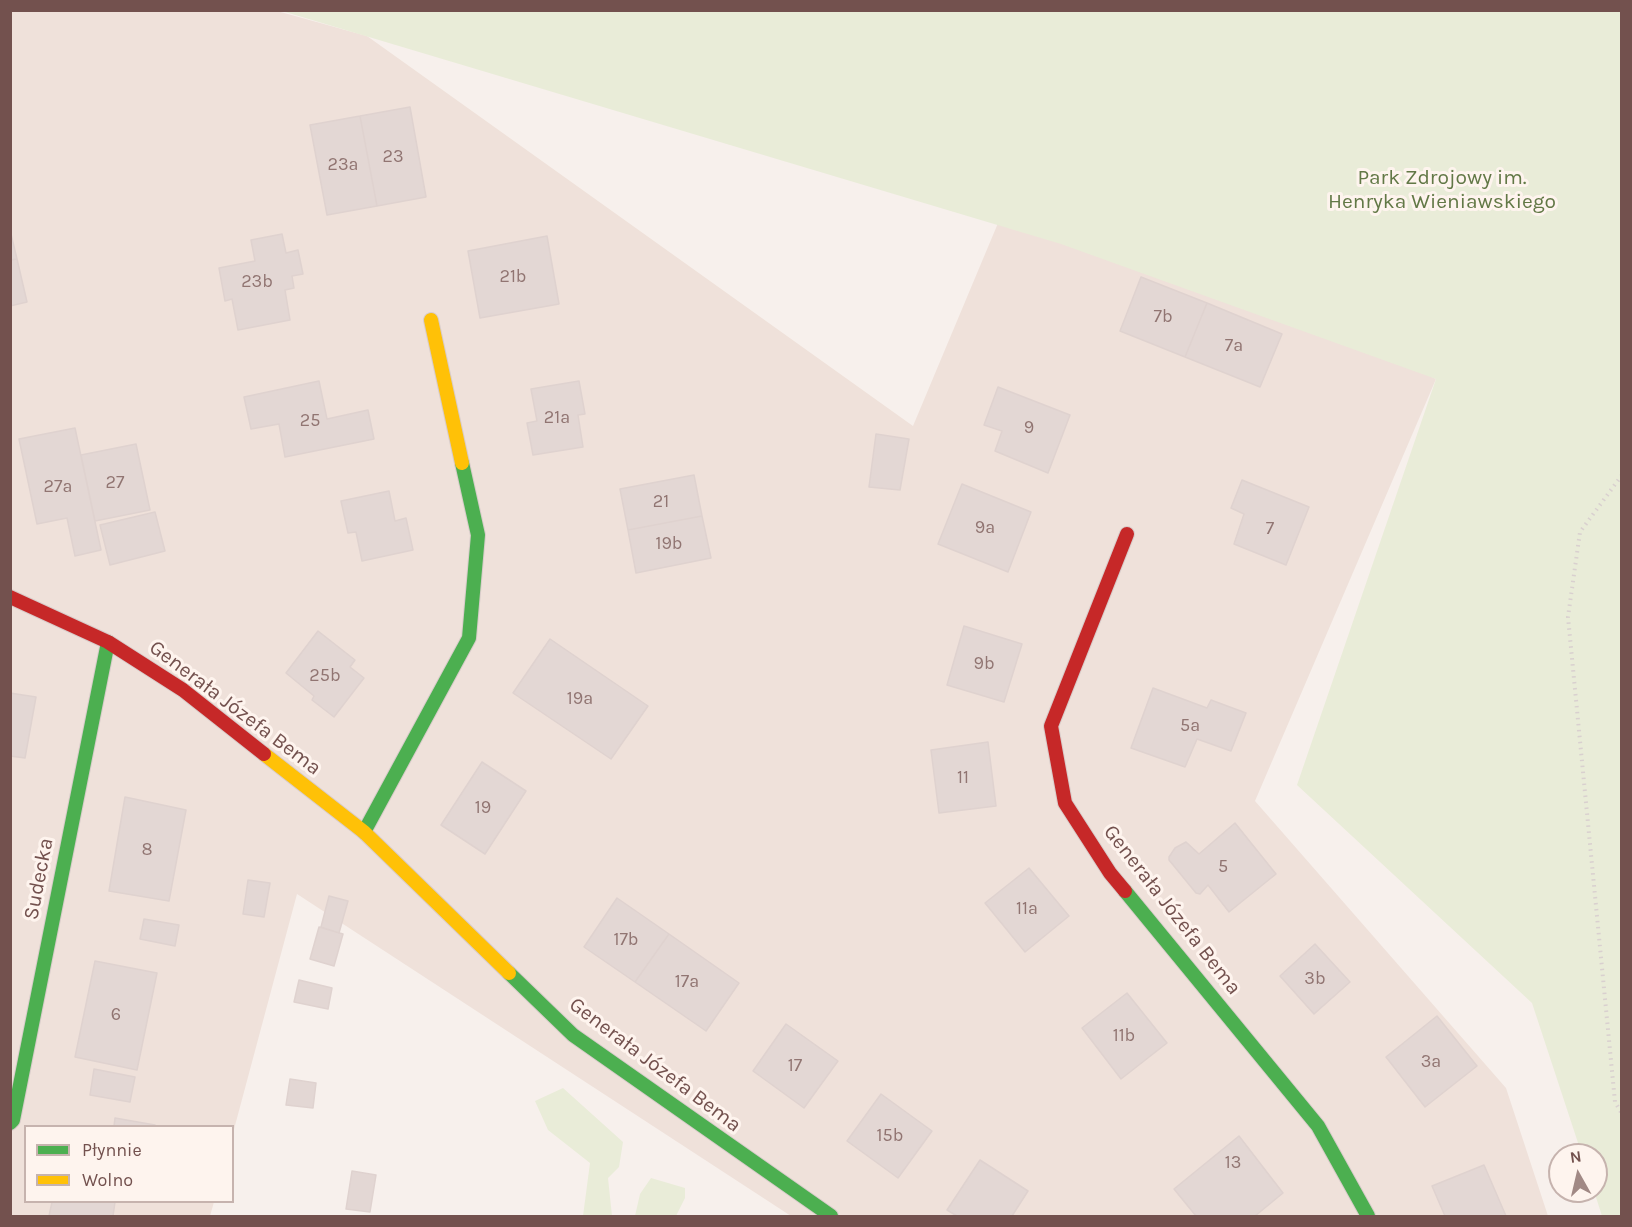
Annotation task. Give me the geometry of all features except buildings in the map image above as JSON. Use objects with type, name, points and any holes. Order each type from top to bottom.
[{"type":"street","points":[[364,832],[469,638],[478,535],[431,320]]},
{"type":"street","name":"Generała Józefa Bema","points":[[1127,534],[1052,726],[1065,803],[1110,873],[1318,1126],[1368,1216]]},
{"type":"street","name":"Generała Józefa Bema","points":[[10,597],[108,642],[183,690],[364,832],[573,1035],[831,1216]]},
{"type":"street","name":"Sudecka","points":[[10,1123],[14,1120],[108,642]]},
{"type":"path","points":[[1622,475],[1580,532],[1568,617],[1615,1102],[1622,1114]]},
{"type":"shaded area","points":[[10,11],[277,11],[367,36],[913,426],[1019,173],[1436,379],[1255,801],[1506,1088],[1548,1216],[791,1216],[297,894],[234,1129],[234,1125],[24,1125],[24,1203],[214,1203],[210,1216],[11,1216]]},
{"type":"green space","name":"Park Zdrojowy im. Henryka Wieniawskiego","points":[[282,11],[1621,11],[1621,1216],[1602,1216],[1598,1203],[1608,1203],[1608,1143],[1578,1143],[1532,1003],[1297,785],[1436,379],[1061,244]]},
{"type":"green space","points":[[563,1088],[623,1142],[619,1167],[608,1178],[612,1216],[583,1216],[590,1163],[548,1130],[535,1101]]},
{"type":"green space","points":[[651,1178],[685,1188],[685,1198],[676,1216],[635,1216],[640,1194]]},
{"type":"traffic: fast","points":[[364,832],[469,638],[478,535],[462,463]]},
{"type":"traffic: fast","points":[[10,1123],[13,1120],[108,642]]},
{"type":"traffic: fast","points":[[1125,891],[1318,1126],[1368,1216]]},
{"type":"traffic: fast","points":[[509,973],[573,1035],[831,1216]]},
{"type":"traffic: slow","points":[[431,320],[462,463]]},
{"type":"traffic: slow","points":[[264,754],[364,832],[509,973]]},
{"type":"traffic: jam","points":[[1125,891],[1110,873],[1065,803],[1051,726],[1127,534]]},
{"type":"traffic: jam","points":[[10,597],[108,642],[183,690],[264,754]]}]
